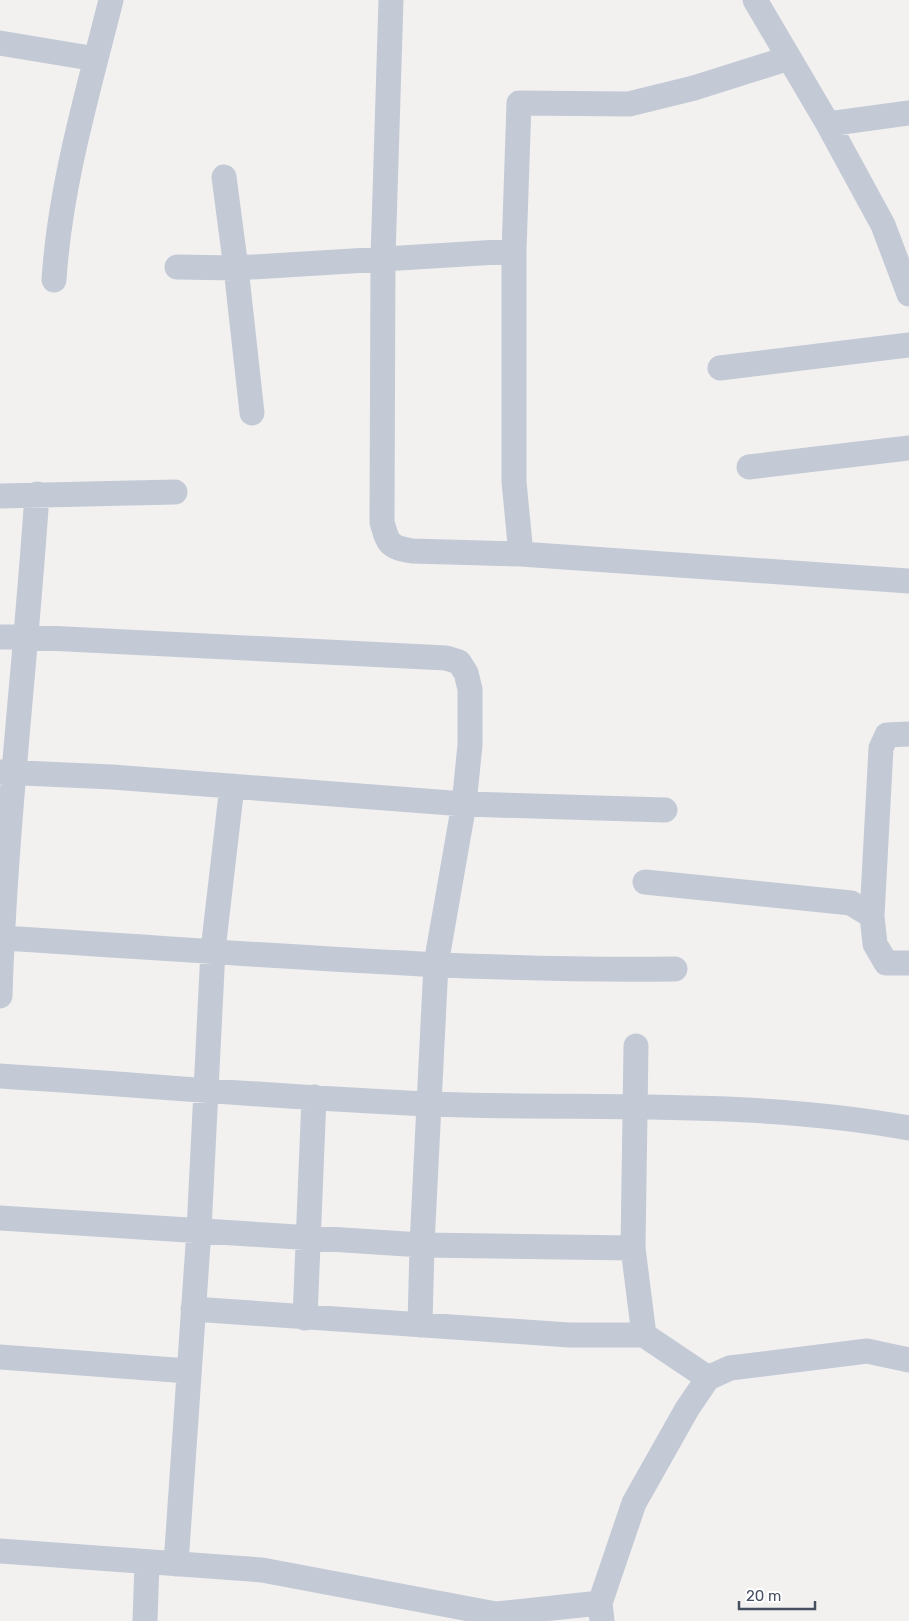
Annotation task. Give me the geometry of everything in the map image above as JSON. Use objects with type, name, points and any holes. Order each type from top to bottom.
[{"type":"street","points":[[54,280],[66,189],[111,0]]},
{"type":"street","points":[[391,0],[383,258],[382,522],[386,540],[395,548],[412,551],[520,554],[909,581]]},
{"type":"street","points":[[756,0],[828,124],[883,225],[909,294]]},
{"type":"street","points":[[0,43],[96,59]]},
{"type":"street","points":[[520,554],[514,482],[514,251],[519,103],[629,104],[694,88],[789,58]]},
{"type":"street","points":[[828,124],[909,112]]},
{"type":"street","points":[[224,177],[252,413]]},
{"type":"street","points":[[177,266],[236,268],[514,251]]},
{"type":"street","points":[[720,368],[909,345]]},
{"type":"street","points":[[749,467],[909,448]]},
{"type":"street","points":[[0,496],[175,492]]},
{"type":"street","points":[[0,996],[6,772],[27,637],[37,494]]},
{"type":"street","points":[[0,637],[446,658],[459,662],[466,673],[470,689],[470,745],[464,804],[436,964],[422,1244],[420,1326]]},
{"type":"street","points":[[909,734],[888,735],[881,748],[872,916],[875,944],[886,963],[909,964]]},
{"type":"street","points":[[6,772],[232,786],[464,804],[665,810]]},
{"type":"street","points":[[176,1564],[199,1230],[213,950],[232,786]]},
{"type":"street","points":[[645,882],[851,903],[872,916]]},
{"type":"street","points":[[1,938],[436,964],[578,970],[675,969]]},
{"type":"street","points":[[636,1046],[633,1248],[644,1335]]},
{"type":"street","points":[[0,1076],[429,1104],[745,1111],[862,1119],[909,1128]]},
{"type":"street","points":[[305,1318],[314,1097]]},
{"type":"street","points":[[0,1218],[422,1244],[633,1248]]},
{"type":"street","points":[[193,1309],[569,1335],[644,1335],[708,1378]]},
{"type":"street","points":[[0,1551],[262,1570],[496,1614],[601,1612],[634,1503],[686,1409],[708,1378],[730,1368],[867,1352],[909,1360]]},
{"type":"street","points":[[0,1357],[188,1371]]},
{"type":"street","points":[[145,1621],[147,1562]]}]
